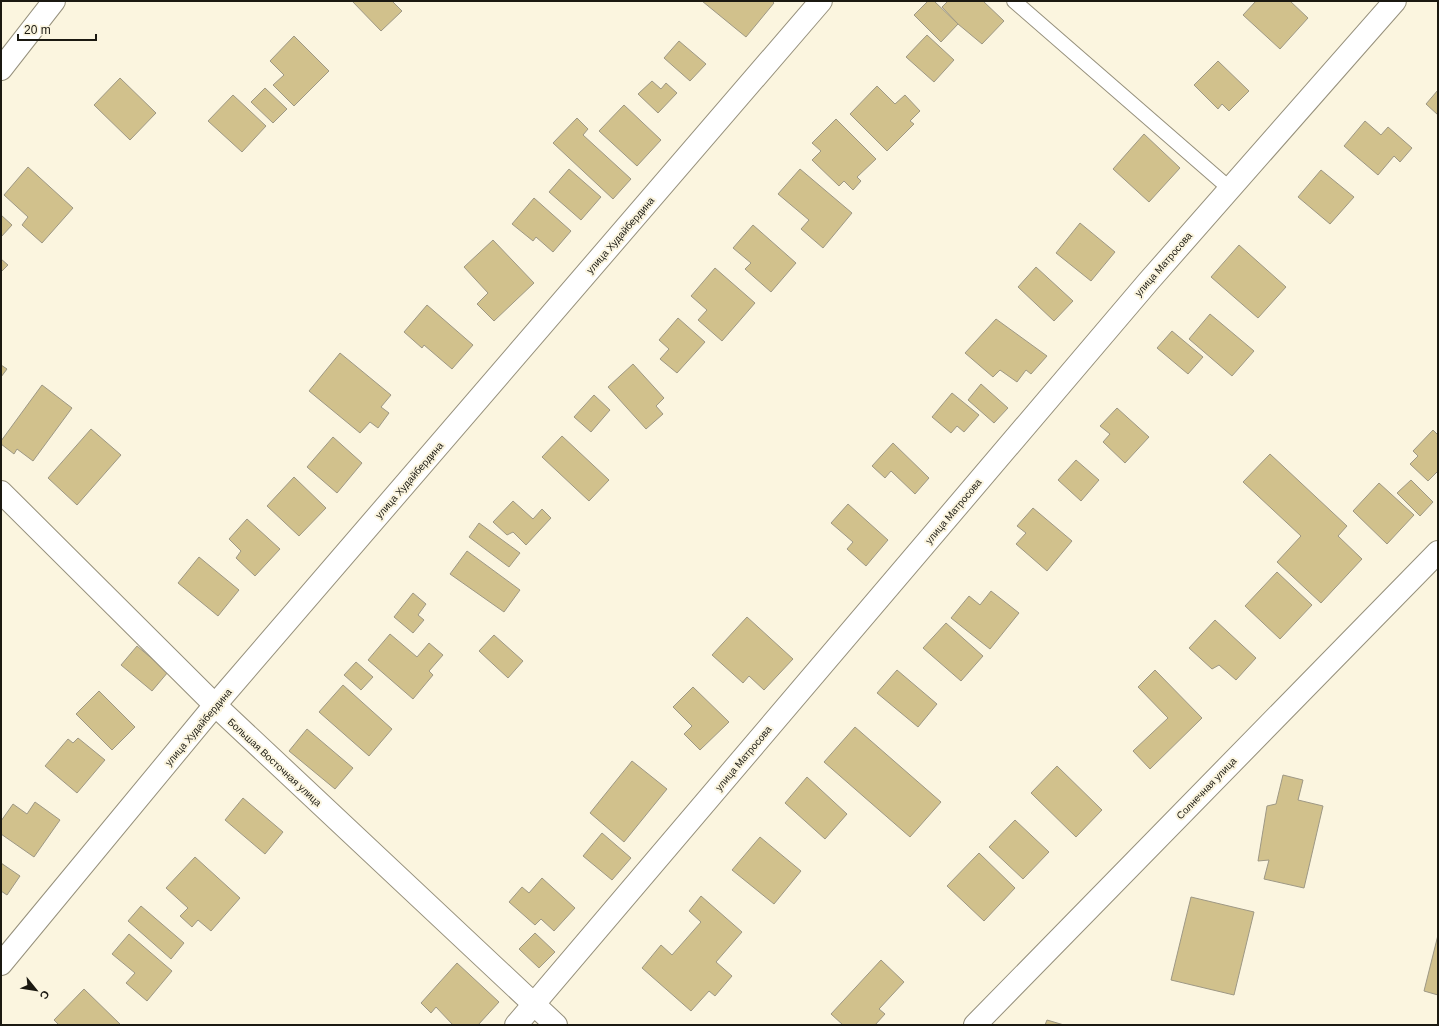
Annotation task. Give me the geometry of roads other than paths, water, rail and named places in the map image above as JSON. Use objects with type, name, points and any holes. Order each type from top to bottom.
[{"type":"street","points":[[1,69],[54,1]]},
{"type":"street","name":"улица Худайбердина","points":[[1,964],[215,705],[821,1]]},
{"type":"street","name":"улица Матросова","points":[[516,1025],[1148,282],[1229,188],[1395,1]]},
{"type":"street","name":"Большая Восточная улица","points":[[1,492],[215,705],[556,1025]]},
{"type":"street","name":"Солнечная улица","points":[[975,1025],[1438,552]]},
{"type":"lane","points":[[1014,1],[1229,188]]}]
